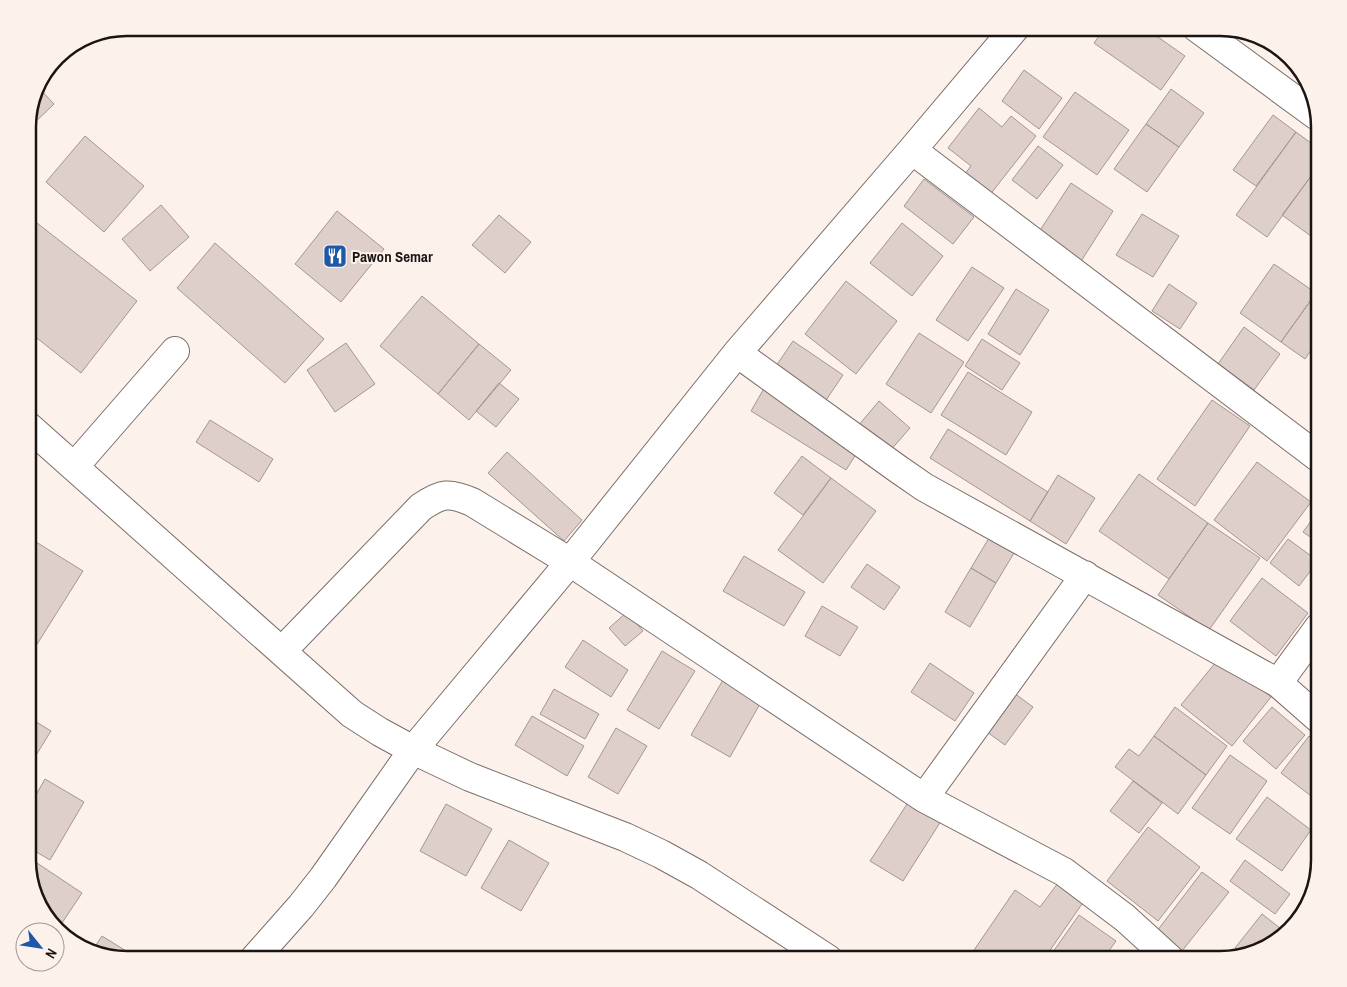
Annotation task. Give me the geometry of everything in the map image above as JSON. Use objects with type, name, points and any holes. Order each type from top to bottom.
[{"type":"street","points":[[262,951],[323,878],[413,750],[570,562],[737,353],[1008,36]]},
{"type":"street","points":[[1209,36],[1309,110]]},
{"type":"street","points":[[912,150],[1311,451]]},
{"type":"street","points":[[74,467],[175,351]]},
{"type":"street","points":[[737,353],[924,487],[1278,683],[1311,711]]},
{"type":"street","points":[[36,436],[74,467],[352,714],[413,750],[470,777],[625,837],[661,854],[814,951]]},
{"type":"street","points":[[282,651],[421,507],[438,496],[458,496],[472,502],[570,562],[924,798],[1064,872],[1125,918],[1160,951]]},
{"type":"street","points":[[924,798],[1085,575]]},
{"type":"street","points":[[1278,683],[1311,639]]},
{"type":"building","points":[[1099,36],[1156,36],[1185,56],[1161,90],[1094,43]]},
{"type":"building","points":[[1024,70],[1062,98],[1039,129],[1002,101]]},
{"type":"building","points":[[1171,89],[1204,113],[1179,147],[1146,124]]},
{"type":"building","points":[[1075,92],[1129,130],[1097,175],[1043,137]]},
{"type":"building","points":[[43,93],[54,104],[36,121]]},
{"type":"building","points":[[979,108],[1002,127],[1011,116],[1036,136],[989,196],[964,175],[971,166],[948,148]]},
{"type":"building","points":[[1273,115],[1296,132],[1256,186],[1233,170]]},
{"type":"building","points":[[1146,124],[1179,147],[1147,192],[1114,169]]},
{"type":"building","points":[[1296,132],[1311,143],[1311,176],[1267,237],[1236,215]]},
{"type":"building","points":[[85,136],[144,186],[104,232],[46,182]]},
{"type":"building","points":[[1038,146],[1063,165],[1037,199],[1012,180]]},
{"type":"building","points":[[1311,176],[1311,236],[1282,215]]},
{"type":"building","points":[[924,179],[974,217],[953,244],[904,206]]},
{"type":"building","points":[[1071,183],[1113,211],[1078,266],[1035,238]]},
{"type":"building","points":[[161,205],[189,237],[150,271],[122,239]]},
{"type":"building","points":[[337,211],[384,249],[341,302],[295,264]]},
{"type":"building","points":[[1142,214],[1179,236],[1153,277],[1116,255]]},
{"type":"building","points":[[499,215],[531,242],[505,273],[472,245]]},
{"type":"building","points":[[36,222],[137,301],[81,373],[36,337]]},
{"type":"building","points":[[902,223],[943,256],[912,296],[870,263]]},
{"type":"building","points":[[215,243],[324,339],[285,383],[177,288]]},
{"type":"building","points":[[1274,264],[1311,290],[1311,300],[1281,342],[1240,313]]},
{"type":"building","points":[[972,267],[1004,288],[968,341],[936,320]]},
{"type":"building","points":[[846,281],[897,321],[856,374],[805,334]]},
{"type":"building","points":[[1169,284],[1197,303],[1180,329],[1152,311]]},
{"type":"building","points":[[1016,289],[1049,310],[1020,355],[988,334]]},
{"type":"building","points":[[422,296],[479,344],[438,394],[380,346]]},
{"type":"building","points":[[1311,300],[1311,350],[1305,359],[1281,342]]},
{"type":"building","points":[[1244,327],[1280,354],[1254,390],[1218,364]]},
{"type":"building","points":[[919,333],[964,362],[931,413],[886,384]]},
{"type":"building","points":[[982,339],[1020,363],[1002,390],[965,366]]},
{"type":"building","points":[[793,341],[843,375],[822,406],[772,372]]},
{"type":"building","points":[[346,343],[375,384],[335,412],[307,370]]},
{"type":"building","points":[[479,344],[511,370],[469,420],[438,394]]},
{"type":"building","points":[[968,372],[1032,412],[1006,455],[941,415]]},
{"type":"building","points":[[499,383],[519,399],[496,427],[476,411]]},
{"type":"building","points":[[766,385],[862,445],[846,470],[751,411]]},
{"type":"building","points":[[1212,400],[1250,426],[1195,506],[1157,479]]},
{"type":"building","points":[[879,401],[910,428],[889,452],[858,426]]},
{"type":"building","points":[[210,420],[273,459],[259,482],[196,442]]},
{"type":"building","points":[[948,429],[1048,492],[1030,521],[930,458]]},
{"type":"building","points":[[507,452],[582,520],[564,541],[488,473]]},
{"type":"building","points":[[802,456],[831,478],[803,515],[774,493]]},
{"type":"building","points":[[1257,462],[1311,502],[1267,561],[1214,520]]},
{"type":"building","points":[[1139,474],[1208,523],[1169,579],[1099,531]]},
{"type":"building","points":[[1058,475],[1095,498],[1066,544],[1030,521]]},
{"type":"building","points":[[831,478],[876,511],[823,583],[778,550]]},
{"type":"building","points":[[1311,521],[1311,538],[1303,532]]},
{"type":"building","points":[[1208,523],[1260,558],[1209,630],[1158,595]]},
{"type":"building","points":[[992,533],[1017,548],[996,583],[971,568]]},
{"type":"building","points":[[1288,539],[1311,556],[1311,570],[1299,586],[1270,563]]},
{"type":"building","points":[[36,542],[83,571],[36,646]]},
{"type":"building","points":[[744,556],[805,592],[784,626],[723,591]]},
{"type":"building","points":[[867,564],[900,587],[884,610],[851,587]]},
{"type":"building","points":[[971,568],[996,583],[970,627],[945,612]]},
{"type":"building","points":[[1262,578],[1308,613],[1276,656],[1230,621]]},
{"type":"building","points":[[822,606],[858,627],[840,656],[805,636]]},
{"type":"building","points":[[627,612],[643,631],[625,646],[609,628]]},
{"type":"building","points":[[583,640],[628,670],[611,697],[565,667]]},
{"type":"building","points":[[662,651],[695,671],[659,729],[627,710]]},
{"type":"building","points":[[1220,657],[1271,697],[1232,746],[1181,705]]},
{"type":"building","points":[[930,663],[974,693],[955,721],[911,692]]},
{"type":"building","points":[[723,680],[761,702],[730,757],[691,735]]},
{"type":"building","points":[[554,689],[599,714],[585,739],[540,714]]},
{"type":"building","points":[[1014,693],[1033,707],[1005,745],[987,732]]},
{"type":"building","points":[[1175,707],[1227,746],[1206,775],[1154,736]]},
{"type":"building","points":[[1272,707],[1305,735],[1276,769],[1243,741]]},
{"type":"building","points":[[532,716],[584,746],[567,776],[515,745]]},
{"type":"building","points":[[36,722],[51,731],[36,755]]},
{"type":"building","points":[[616,728],[647,746],[618,794],[588,777]]},
{"type":"building","points":[[1154,736],[1206,775],[1178,814],[1115,767],[1129,749],[1139,756]]},
{"type":"building","points":[[1309,736],[1311,737],[1311,796],[1281,773]]},
{"type":"building","points":[[1230,755],[1267,781],[1230,834],[1192,808]]},
{"type":"building","points":[[45,779],[84,802],[50,860],[36,852],[36,795]]},
{"type":"building","points":[[1133,781],[1162,803],[1139,833],[1110,811]]},
{"type":"building","points":[[1267,797],[1311,830],[1282,871],[1236,839]]},
{"type":"building","points":[[909,801],[941,821],[903,881],[870,861]]},
{"type":"building","points":[[446,804],[492,829],[466,876],[420,851]]},
{"type":"building","points":[[1148,827],[1200,867],[1158,921],[1107,881]]},
{"type":"building","points":[[509,840],[549,863],[521,911],[481,888]]},
{"type":"building","points":[[1245,860],[1290,894],[1275,914],[1230,881]]},
{"type":"building","points":[[36,862],[82,893],[63,922],[59,920],[43,894],[39,883]]},
{"type":"building","points":[[1202,872],[1229,892],[1182,951],[1157,931]]},
{"type":"building","points":[[1058,883],[1084,901],[1050,951],[973,951],[1015,890],[1040,907]]},
{"type":"building","points":[[1262,914],[1280,928],[1249,946],[1235,948]]},
{"type":"building","points":[[1079,915],[1116,941],[1109,951],[1054,951]]},
{"type":"building","points":[[102,936],[126,951],[110,949],[96,945]]},
{"type":"place","name":"Pawon Semar","points":[[335,256]]}]
